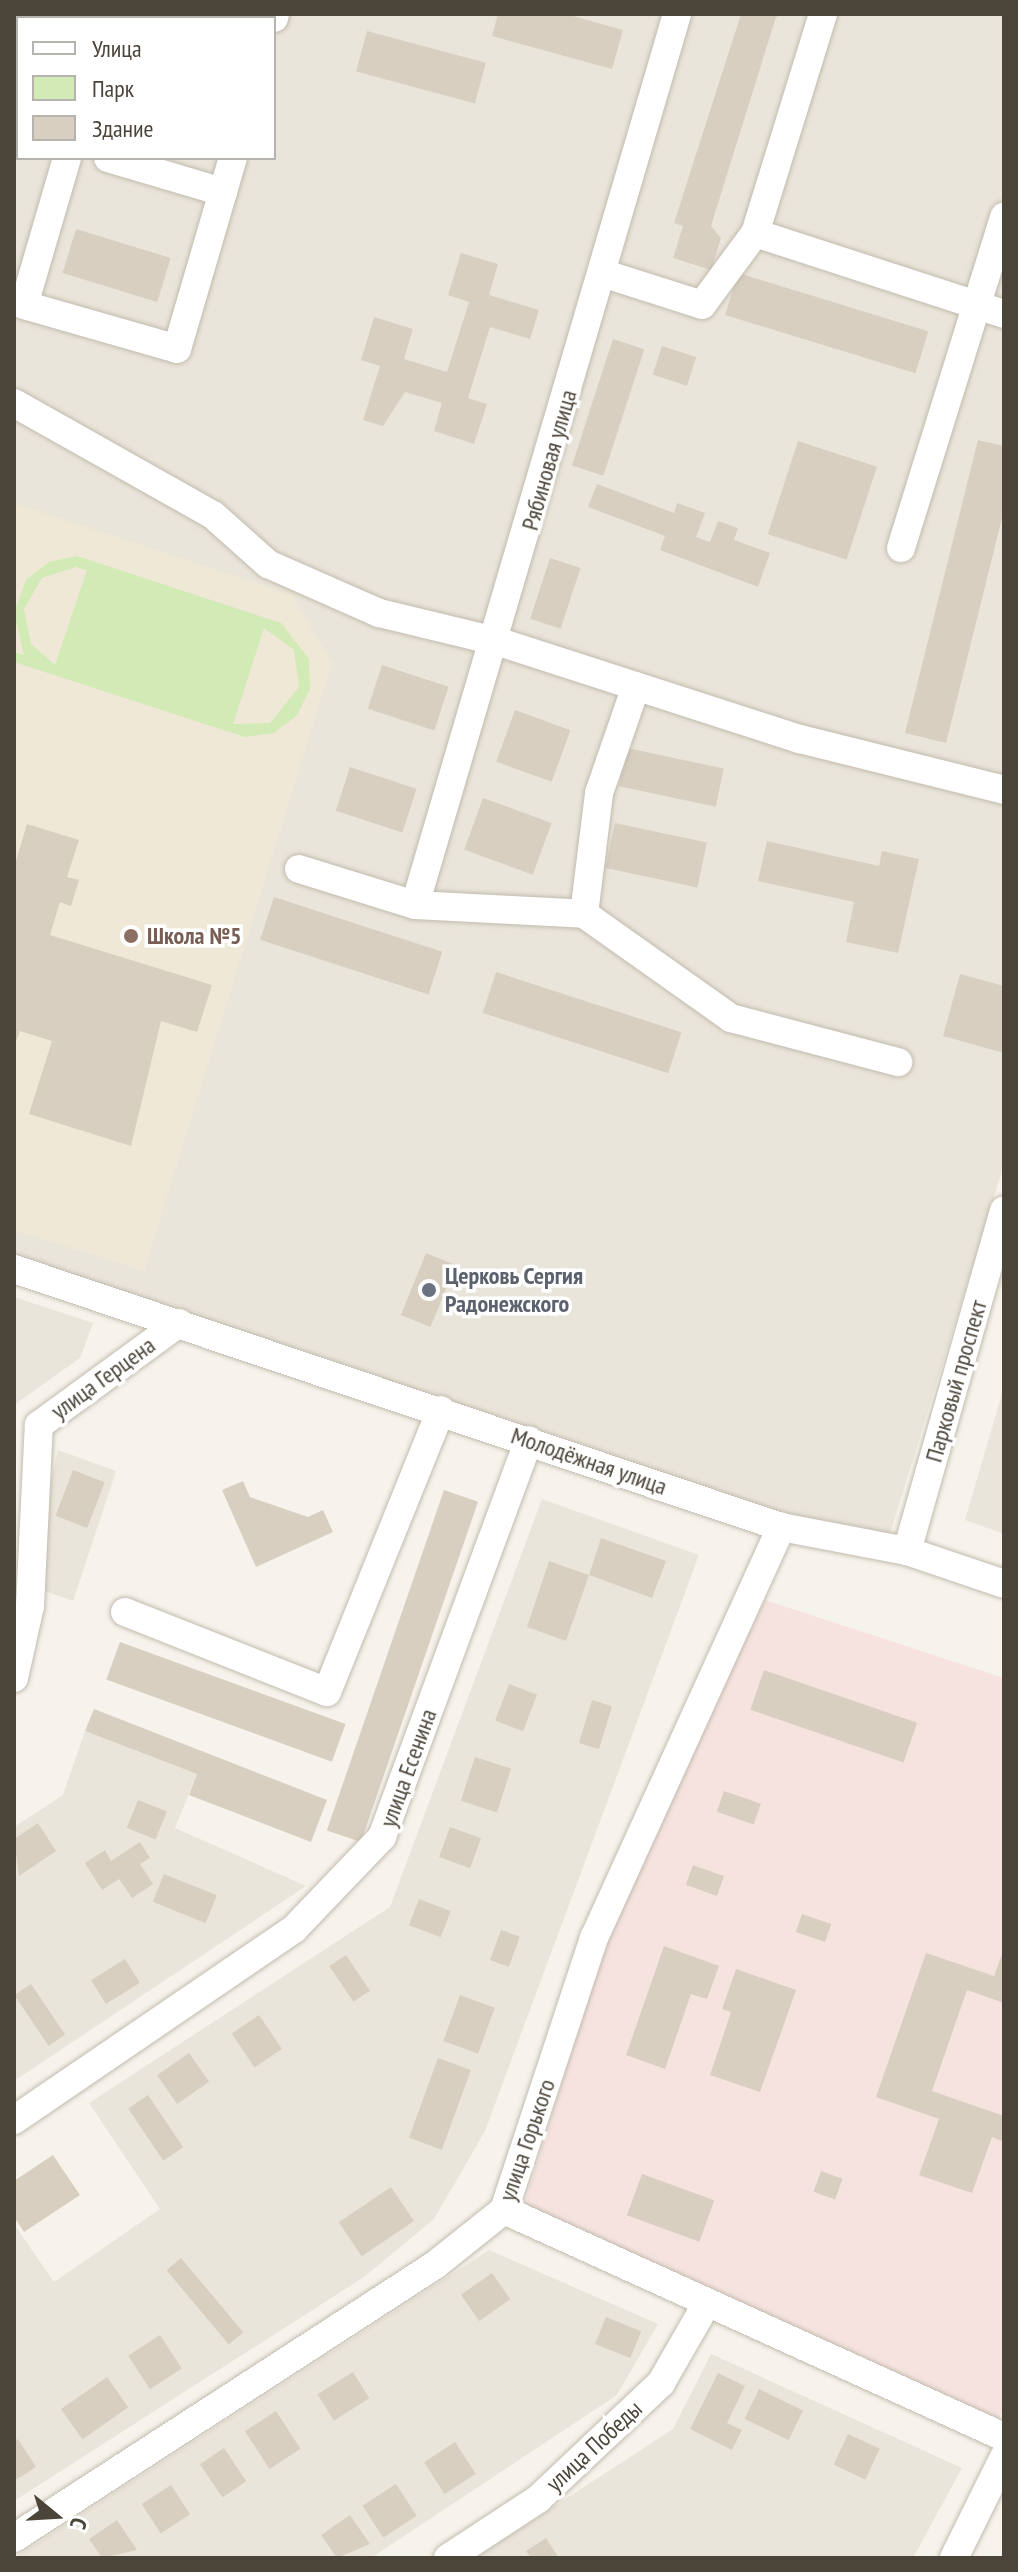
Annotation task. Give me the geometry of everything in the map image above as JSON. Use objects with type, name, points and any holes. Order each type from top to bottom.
[{"type":"street","name":"Рябиновая улица","points":[[415,905],[496,641],[677,14]]},
{"type":"street","points":[[602,273],[702,305],[755,233],[823,14]]},
{"type":"street","points":[[66,160],[24,305],[177,349],[232,160]]},
{"type":"street","points":[[115,160],[223,192]]},
{"type":"street","points":[[901,548],[1004,217]]},
{"type":"street","points":[[755,233],[1004,314]]},
{"type":"street","points":[[14,403],[213,515],[268,564],[379,613],[496,641],[800,739],[1004,790]]},
{"type":"street","points":[[584,914],[599,793],[636,686]]},
{"type":"street","points":[[299,869],[415,905],[584,914],[731,1018],[898,1062]]},
{"type":"street","name":"Парковый проспект","points":[[907,1551],[1004,1211]]},
{"type":"street","name":"Молодёжная улица","points":[[14,1269],[441,1410],[781,1527],[907,1551],[1004,1584]]},
{"type":"street","name":"улица Герцена","points":[[14,1678],[30,1606],[39,1425],[179,1323]]},
{"type":"street","points":[[125,1612],[327,1692],[441,1410]]},
{"type":"street","points":[[14,1441],[39,1425]]},
{"type":"street","name":"улица Есенина","points":[[14,2120],[294,1929],[382,1837],[529,1440]]},
{"type":"street","name":"улица Горького","points":[[14,2538],[435,2265],[504,2210],[594,1938],[781,1527]]},
{"type":"street","points":[[504,2210],[1004,2437]]},
{"type":"street","name":"улица Победы","points":[[448,2558],[538,2499],[661,2383],[707,2303]]},
{"type":"street","points":[[954,2558],[1004,2457]]},
{"type":"shaded area","points":[[14,14],[1004,14],[1004,1164],[886,1547],[14,1266]]},
{"type":"shaded area","name":"Школа №5","points":[[14,503],[292,595],[332,663],[144,1271],[14,1230]]},
{"type":"shaded area","points":[[14,1297],[93,1323],[80,1358],[14,1405]]},
{"type":"shaded area","points":[[1004,1387],[1004,1534],[965,1520]]},
{"type":"shaded area","points":[[58,1450],[116,1471],[73,1601],[42,1590],[43,1513]]},
{"type":"shaded area","points":[[542,1499],[699,1555],[485,2131],[434,2219],[364,2277],[14,2501],[14,2224],[54,2282],[160,2209],[89,2103],[390,1907]]},
{"type":"shaded area","points":[[765,1600],[1004,1678],[1004,2406],[997,2424],[523,2208],[621,1894]]},
{"type":"shaded area","points":[[85,1731],[197,1774],[175,1828],[306,1886],[14,2081],[14,1827],[63,1795]]},
{"type":"shaded area","points":[[489,2250],[658,2324],[617,2395],[371,2558],[14,2558]]},
{"type":"shaded area","points":[[711,2354],[962,2468],[913,2558],[475,2558],[673,2429]]},
{"type":"green space","points":[[77,556],[281,623],[309,659],[310,689],[297,715],[274,733],[245,737],[14,662],[14,652],[24,655],[14,613],[26,580],[49,562]],"holes":[[[76,567],[87,570],[55,665],[31,644],[24,609],[42,578]],[[264,628],[294,650],[299,687],[270,723],[233,724]]]},
{"type":"building","points":[[498,14],[566,14],[623,30],[612,69],[492,36]]},
{"type":"building","points":[[741,14],[786,14],[776,17],[711,226],[721,238],[711,270],[673,258],[683,226],[674,223]]},
{"type":"building","points":[[367,31],[486,63],[475,103],[356,72]]},
{"type":"building","points":[[76,229],[171,258],[157,302],[63,273]]},
{"type":"building","points":[[461,253],[498,264],[489,295],[539,310],[530,339],[490,327],[468,398],[487,404],[474,444],[434,431],[442,403],[405,392],[383,426],[363,420],[380,366],[361,360],[374,317],[413,329],[404,359],[447,372],[469,302],[448,295]]},
{"type":"building","points":[[738,273],[928,331],[915,373],[725,315]]},
{"type":"building","points":[[613,339],[644,349],[603,476],[572,465]]},
{"type":"building","points":[[662,346],[696,357],[687,386],[653,375]]},
{"type":"building","points":[[978,440],[1004,446],[1004,510],[946,743],[905,733]]},
{"type":"building","points":[[798,441],[877,467],[847,560],[768,534]]},
{"type":"building","points":[[597,484],[674,513],[677,503],[705,513],[696,537],[710,542],[718,521],[738,528],[734,540],[770,553],[758,587],[660,550],[665,536],[588,507]]},
{"type":"building","points":[[550,558],[580,568],[561,629],[530,619]]},
{"type":"building","points":[[382,665],[449,687],[434,730],[368,709]]},
{"type":"building","points":[[515,710],[570,730],[552,782],[496,762]]},
{"type":"building","points":[[627,748],[724,769],[716,807],[619,786]]},
{"type":"building","points":[[350,767],[417,789],[402,832],[336,811]]},
{"type":"building","points":[[483,798],[552,823],[533,875],[464,850]]},
{"type":"building","points":[[615,823],[707,843],[697,888],[605,868]]},
{"type":"building","points":[[27,824],[79,840],[67,877],[79,880],[71,906],[60,902],[50,935],[212,985],[197,1032],[161,1021],[131,1146],[29,1114],[52,1041],[20,1031],[14,1047],[14,868]]},
{"type":"building","points":[[767,841],[879,866],[882,851],[919,859],[898,953],[846,942],[854,902],[758,881]]},
{"type":"building","points":[[274,897],[442,952],[428,994],[260,940]]},
{"type":"building","points":[[496,972],[681,1032],[668,1073],[483,1013]]},
{"type":"building","points":[[960,974],[1004,986],[1004,1053],[943,1036]]},
{"type":"building","name":"Церковь Сергия Радонежского","points":[[426,1253],[456,1265],[431,1327],[401,1315]]},
{"type":"building","points":[[73,1470],[105,1482],[87,1528],[55,1516]]},
{"type":"building","points":[[243,1481],[250,1497],[308,1517],[323,1510],[333,1532],[256,1567],[222,1490]]},
{"type":"building","points":[[444,1490],[478,1502],[361,1842],[327,1830]]},
{"type":"building","points":[[601,1538],[666,1561],[652,1598],[589,1575]]},
{"type":"building","points":[[549,1561],[589,1575],[566,1641],[527,1627]]},
{"type":"building","points":[[120,1642],[346,1724],[332,1762],[106,1680]]},
{"type":"building","points":[[764,1670],[917,1723],[904,1762],[750,1710]]},
{"type":"building","points":[[509,1684],[537,1695],[523,1731],[495,1720]]},
{"type":"building","points":[[592,1700],[612,1706],[599,1749],[579,1743]]},
{"type":"building","points":[[94,1709],[327,1800],[311,1842],[189,1795],[197,1774],[85,1731]]},
{"type":"building","points":[[475,1757],[511,1769],[497,1812],[461,1801]]},
{"type":"building","points":[[724,1791],[761,1804],[754,1824],[717,1812]]},
{"type":"building","points":[[138,1800],[167,1812],[156,1839],[127,1828]]},
{"type":"building","points":[[38,1823],[56,1851],[19,1876],[14,1839]]},
{"type":"building","points":[[450,1827],[481,1838],[470,1868],[439,1857]]},
{"type":"building","points":[[140,1842],[150,1858],[140,1864],[153,1884],[132,1898],[119,1879],[102,1890],[85,1863],[105,1850],[111,1861]]},
{"type":"building","points":[[693,1865],[724,1876],[717,1896],[686,1885]]},
{"type":"building","points":[[164,1874],[217,1895],[206,1923],[153,1902]]},
{"type":"building","points":[[419,1899],[451,1911],[441,1937],[409,1925]]},
{"type":"building","points":[[802,1914],[831,1924],[825,1942],[796,1932]]},
{"type":"building","points":[[501,1930],[520,1937],[509,1967],[490,1960]]},
{"type":"building","points":[[664,1946],[719,1966],[707,1999],[691,1994],[665,2069],[626,2055]]},
{"type":"building","points":[[1004,1949],[1004,2003],[967,1990],[932,2091],[1004,2116],[1004,2142],[992,2137],[972,2193],[919,2175],[939,2119],[876,2097],[926,1953],[994,1976]]},
{"type":"building","points":[[346,1955],[370,1991],[353,2002],[329,1966]]},
{"type":"building","points":[[125,1959],[140,1983],[106,2004],[91,1980]]},
{"type":"building","points":[[736,1969],[796,1990],[760,2092],[710,2075],[731,2012],[722,2009]]},
{"type":"building","points":[[31,1984],[65,2035],[49,2046],[14,1995]]},
{"type":"building","points":[[460,1995],[495,2008],[478,2054],[443,2041]]},
{"type":"building","points":[[259,2015],[282,2049],[255,2067],[232,2033]]},
{"type":"building","points":[[189,2053],[209,2082],[177,2104],[157,2075]]},
{"type":"building","points":[[438,2058],[471,2070],[442,2150],[409,2138]]},
{"type":"building","points":[[148,2095],[183,2147],[163,2161],[128,2108]]},
{"type":"building","points":[[53,2155],[80,2195],[24,2232],[14,2217],[14,2181]]},
{"type":"building","points":[[821,2171],[843,2179],[835,2200],[813,2192]]},
{"type":"building","points":[[642,2174],[714,2200],[699,2242],[627,2215]]},
{"type":"building","points":[[391,2187],[414,2221],[362,2256],[339,2222]]},
{"type":"building","points":[[181,2258],[243,2332],[229,2345],[166,2270]]},
{"type":"building","points":[[492,2273],[510,2299],[479,2321],[461,2295]]},
{"type":"building","points":[[606,2317],[641,2331],[630,2358],[595,2344]]},
{"type":"building","points":[[160,2335],[182,2369],[150,2389],[128,2356]]},
{"type":"building","points":[[353,2372],[369,2398],[334,2421],[317,2394]]},
{"type":"building","points":[[718,2373],[745,2386],[727,2423],[742,2430],[732,2450],[690,2429]]},
{"type":"building","points":[[107,2377],[128,2407],[82,2439],[61,2409]]},
{"type":"building","points":[[759,2389],[803,2410],[789,2440],[745,2419]]},
{"type":"building","points":[[276,2411],[301,2449],[269,2469],[245,2431]]},
{"type":"building","points":[[848,2434],[880,2449],[865,2480],[834,2465]]},
{"type":"building","points":[[18,2439],[36,2467],[14,2481],[14,2442]]},
{"type":"building","points":[[455,2442],[476,2474],[445,2494],[424,2462]]},
{"type":"building","points":[[224,2448],[246,2481],[222,2497],[200,2464]]},
{"type":"building","points":[[396,2484],[417,2516],[383,2538],[362,2506]]},
{"type":"building","points":[[171,2485],[190,2514],[161,2533],[142,2504]]},
{"type":"building","points":[[350,2515],[370,2544],[337,2558],[321,2535]]},
{"type":"building","points":[[117,2520],[137,2550],[102,2558],[89,2539]]},
{"type":"building","points":[[546,2538],[559,2558],[531,2558],[526,2551]]},
{"type":"place","name":"Школа №5","points":[[131,936]]},
{"type":"place","name":"Церковь Сергия Радонежского","points":[[429,1290]]}]
